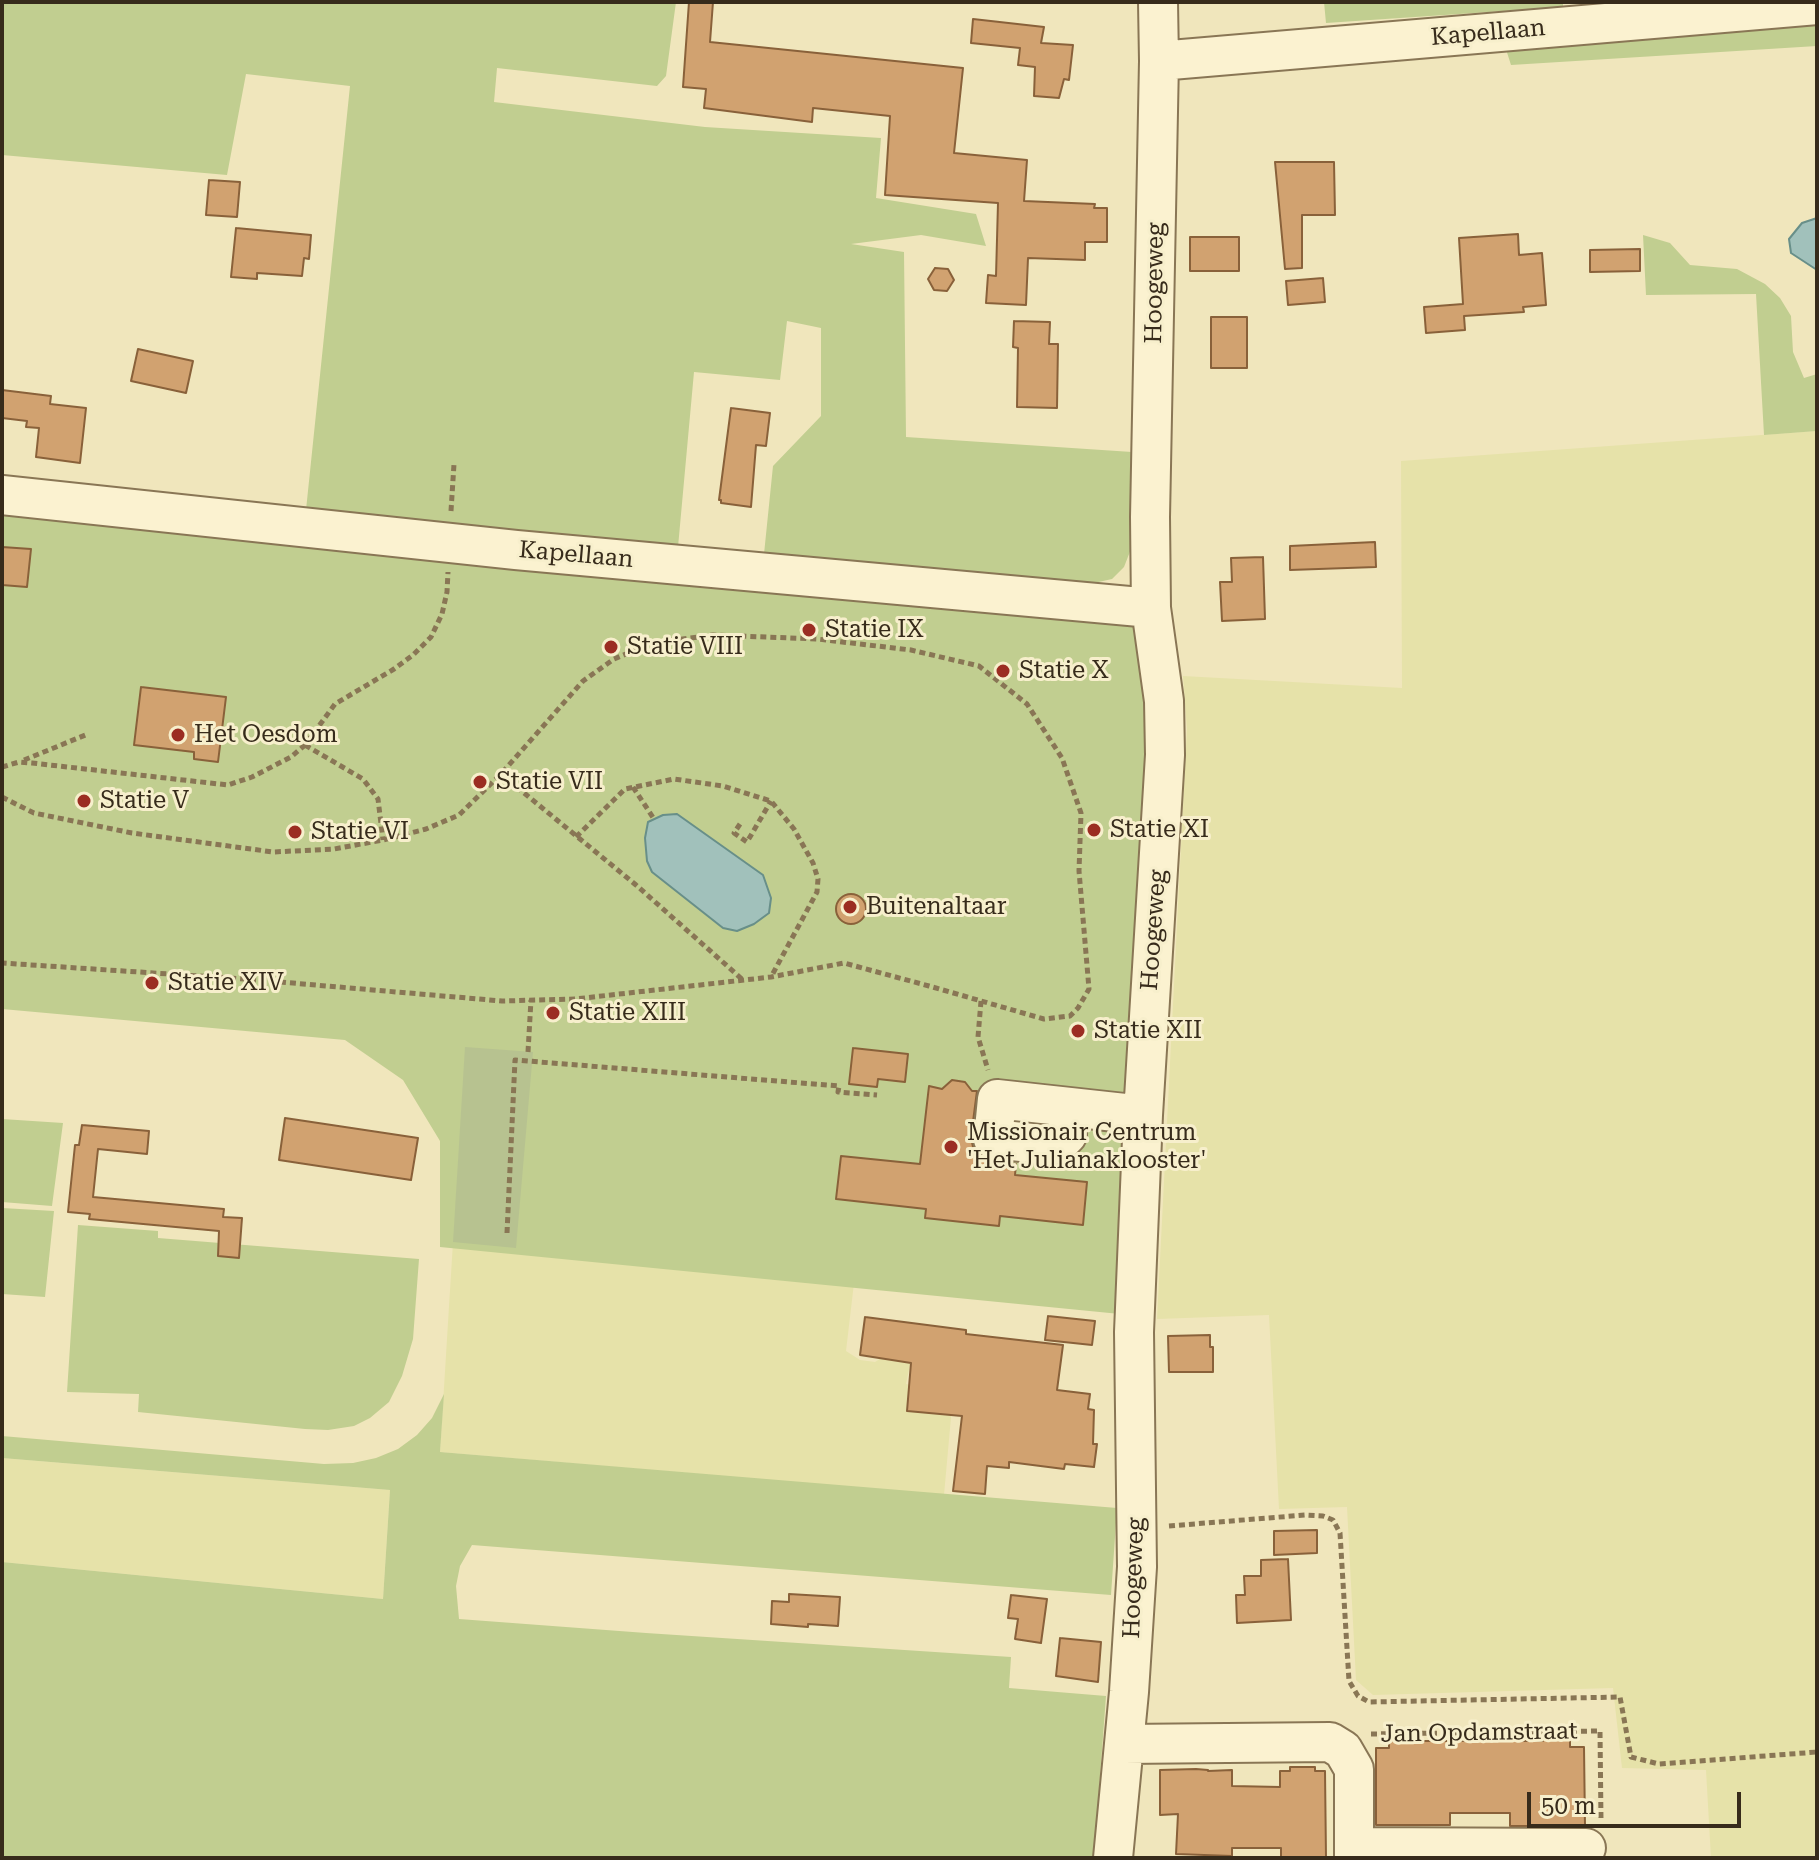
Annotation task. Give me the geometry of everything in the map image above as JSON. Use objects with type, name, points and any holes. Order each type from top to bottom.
[{"type":"street","name":"Hoogeweg","points":[[1113,1858],[1137,1567],[1134,1332],[1143,1115],[1165,755],[1164,701],[1151,608],[1150,517],[1158,2]]},
{"type":"street","name":"Kapellaan","points":[[1159,61],[1817,5]]},
{"type":"street","name":"Kapellaan","points":[[2,495],[450,531],[1151,608]]},
{"type":"street","points":[[997,1099],[1143,1115]]},
{"type":"street","points":[[1124,1744],[1330,1742],[1343,1750],[1354,1769],[1354,1852],[1594,1841]]},
{"type":"path","points":[[19,762],[228,785],[252,777],[291,757],[305,745],[335,704],[394,669],[431,637],[442,614],[447,592],[454,464]]},
{"type":"path","points":[[2,797],[34,813],[132,833],[273,852],[334,849],[426,829],[459,815],[501,774],[583,681],[614,659],[652,643],[713,635],[817,639],[911,650],[979,666],[1027,704],[1062,758],[1081,813],[1079,871],[1089,989],[1070,1016],[1044,1019],[844,963],[771,977],[575,999],[502,1001],[245,979],[2,963]]},
{"type":"path","points":[[2,767],[88,734]]},
{"type":"path","points":[[305,745],[363,779],[378,799],[383,840]]},
{"type":"path","points":[[501,774],[636,885],[743,980]]},
{"type":"path","points":[[576,837],[625,789],[674,779],[723,786],[771,801],[794,829],[813,863],[818,879],[817,892],[771,977]]},
{"type":"path","points":[[633,787],[654,819]]},
{"type":"path","points":[[740,824],[734,833],[747,842],[771,801]]},
{"type":"path","points":[[528,1052],[531,1000]]},
{"type":"path","points":[[981,1001],[978,1037],[997,1099]]},
{"type":"path","points":[[507,1233],[515,1060],[839,1086],[838,1092],[877,1095]]},
{"type":"path","points":[[1136,1529],[1305,1515],[1333,1520],[1340,1533],[1349,1681],[1358,1696],[1369,1702],[1620,1697],[1631,1757],[1659,1764],[1817,1752]]},
{"type":"path","name":"Jan Opdamstraat","points":[[1343,1750],[1370,1734],[1600,1731],[1594,1841]]},
{"type":"shaded area","points":[[1817,431],[1817,1858],[1711,1858],[1706,1770],[1622,1768],[1613,1688],[1373,1695],[1356,1680],[1347,1507],[1279,1509],[1269,1315],[1157,1319],[1187,729],[1183,676],[1402,688],[1401,461]]},
{"type":"shaded area","points":[[453,1242],[854,1283],[846,1351],[860,1360],[875,1362],[883,1357],[911,1360],[906,1384],[953,1395],[944,1495],[440,1452]]},
{"type":"shaded area","points":[[2,1458],[390,1490],[383,1599],[2,1562]]},
{"type":"green space","points":[[2,2],[676,2],[666,76],[657,86],[497,68],[494,102],[705,127],[881,138],[876,198],[976,214],[986,246],[921,235],[851,244],[904,252],[906,437],[1132,452],[1135,492],[1131,549],[1124,567],[1112,579],[1094,583],[970,576],[764,554],[773,466],[821,416],[821,328],[787,321],[780,380],[694,372],[678,547],[306,510],[350,86],[246,74],[227,175],[2,155]]},
{"type":"green space","points":[[1324,2],[1563,2],[1563,7],[1326,23]]},
{"type":"green space","points":[[1817,16],[1817,46],[1511,65],[1504,43]]},
{"type":"green space","points":[[1643,235],[1670,243],[1690,265],[1737,269],[1765,284],[1780,298],[1791,316],[1793,352],[1804,378],[1817,374],[1817,431],[1764,435],[1756,294],[1646,295]]},
{"type":"green space","points":[[2,498],[1145,622],[1156,752],[1130,1315],[440,1247],[440,1141],[403,1080],[345,1040],[2,1009]]},
{"type":"green space","points":[[465,1047],[533,1052],[516,1248],[453,1242]]},
{"type":"green space","points":[[2,1119],[63,1123],[52,1206],[2,1202]]},
{"type":"green space","points":[[2,1208],[54,1211],[45,1297],[2,1294]]},
{"type":"green space","points":[[78,1225],[158,1231],[158,1238],[419,1259],[413,1339],[402,1376],[389,1402],[370,1418],[354,1426],[328,1430],[138,1412],[139,1394],[67,1392]]},
{"type":"green space","points":[[444,1394],[440,1452],[1117,1508],[1111,1595],[472,1545],[460,1566],[456,1586],[459,1619],[1011,1657],[1009,1688],[1106,1696],[1094,1858],[2,1858],[2,1562],[383,1599],[390,1490],[2,1458],[2,1436],[324,1464],[353,1463],[398,1449],[417,1435],[432,1418]]},
{"type":"water","points":[[1817,218],[1817,270],[1791,253],[1789,239],[1802,223]]},
{"type":"water","points":[[677,814],[763,875],[771,898],[769,913],[737,931],[723,928],[652,872],[647,861],[645,838],[648,822],[663,815]]},
{"type":"building","points":[[689,2],[713,2],[710,42],[963,68],[954,153],[1027,160],[1024,201],[1095,204],[1094,208],[1107,208],[1107,242],[1085,242],[1085,260],[1028,258],[1026,305],[986,303],[988,275],[996,276],[998,203],[885,195],[890,116],[813,108],[812,122],[704,108],[706,89],[683,87]]},
{"type":"building","points":[[973,19],[1044,27],[1041,43],[1073,45],[1069,80],[1064,79],[1059,98],[1034,96],[1035,67],[1018,65],[1020,48],[971,43]]},
{"type":"building","points":[[1275,162],[1334,162],[1335,215],[1302,215],[1302,268],[1285,269]]},
{"type":"building","points":[[209,180],[240,182],[237,217],[206,215]]},
{"type":"building","points":[[236,228],[311,235],[309,259],[304,258],[302,276],[257,273],[257,279],[231,277]]},
{"type":"building","points":[[1518,234],[1519,255],[1542,253],[1546,305],[1523,307],[1524,312],[1464,316],[1465,330],[1426,333],[1424,307],[1463,304],[1459,238]]},
{"type":"building","points":[[1190,237],[1239,237],[1239,271],[1190,271]]},
{"type":"building","points":[[1640,249],[1640,271],[1590,272],[1590,250]]},
{"type":"building","points":[[935,268],[948,269],[954,280],[947,291],[934,290],[928,279]]},
{"type":"building","points":[[1323,278],[1325,302],[1288,305],[1286,281]]},
{"type":"building","points":[[1211,317],[1247,317],[1247,368],[1211,368]]},
{"type":"building","points":[[1014,321],[1050,322],[1049,344],[1058,344],[1057,408],[1017,407],[1018,348],[1013,347]]},
{"type":"building","points":[[138,349],[193,361],[186,393],[131,381]]},
{"type":"building","points":[[2,390],[51,396],[50,404],[86,408],[80,463],[36,457],[39,428],[26,427],[27,421],[2,418]]},
{"type":"building","points":[[731,408],[770,413],[766,446],[756,445],[751,507],[721,503],[719,500]]},
{"type":"building","points":[[1375,542],[1376,567],[1290,570],[1290,546]]},
{"type":"building","points":[[2,547],[31,549],[27,587],[2,585]]},
{"type":"building","points":[[1263,557],[1265,619],[1222,621],[1220,582],[1232,582],[1231,558]]},
{"type":"building","name":"Het Oesdom","points":[[141,687],[226,697],[218,762],[194,759],[194,752],[134,745]]},
{"type":"building","name":"Buitenaltaar","points":[[851,894],[862,898],[866,909],[862,920],[851,924],[840,920],[836,909],[840,898]]},
{"type":"building","points":[[853,1048],[908,1054],[905,1082],[878,1079],[877,1087],[849,1084]]},
{"type":"building","name":"Missionair Centrum 'Het Julianaklooster'","points":[[952,1080],[965,1082],[972,1091],[977,1091],[971,1137],[978,1159],[1016,1164],[1015,1175],[1087,1182],[1083,1225],[1000,1216],[999,1226],[925,1218],[926,1209],[836,1199],[841,1156],[920,1164],[929,1086],[942,1089]]},
{"type":"building","points":[[285,1118],[418,1138],[411,1180],[279,1160]]},
{"type":"building","points":[[82,1125],[149,1131],[147,1154],[98,1149],[93,1197],[224,1209],[223,1217],[242,1218],[239,1258],[218,1256],[219,1231],[89,1219],[90,1214],[68,1212],[75,1145],[79,1145]]},
{"type":"building","points":[[1048,1316],[1095,1321],[1092,1345],[1045,1340]]},
{"type":"building","points":[[865,1317],[966,1330],[966,1334],[1063,1345],[1057,1390],[1090,1394],[1088,1409],[1094,1410],[1093,1444],[1097,1444],[1094,1467],[1065,1464],[1064,1469],[1009,1462],[1009,1468],[987,1466],[985,1494],[953,1491],[962,1416],[907,1411],[911,1363],[860,1355]]},
{"type":"building","points":[[1210,1335],[1213,1372],[1169,1372],[1168,1336]]},
{"type":"building","points":[[1317,1530],[1317,1553],[1274,1555],[1274,1531]]},
{"type":"building","points":[[1288,1559],[1291,1620],[1237,1623],[1236,1595],[1245,1595],[1244,1576],[1261,1576],[1261,1560]]},
{"type":"building","points":[[789,1594],[840,1597],[838,1626],[771,1624],[772,1601],[789,1602]]},
{"type":"building","points":[[1011,1595],[1047,1599],[1041,1643],[1015,1639],[1018,1619],[1008,1618]]},
{"type":"building","points":[[1060,1638],[1101,1642],[1098,1682],[1056,1676]]},
{"type":"building","points":[[1543,1734],[1570,1734],[1570,1747],[1584,1747],[1585,1826],[1510,1826],[1510,1813],[1450,1813],[1450,1825],[1376,1825],[1376,1748],[1389,1748],[1389,1735],[1416,1735],[1416,1741],[1543,1741]]},
{"type":"building","points":[[1290,1767],[1315,1767],[1315,1771],[1325,1771],[1326,1858],[1281,1858],[1281,1848],[1232,1848],[1232,1856],[1176,1854],[1178,1814],[1160,1815],[1160,1770],[1232,1770],[1232,1786],[1280,1787],[1280,1771],[1290,1771]]},
{"type":"place","name":"Statie IX","points":[[809,630]]},
{"type":"place","name":"Statie VIII","points":[[611,647]]},
{"type":"place","name":"Statie X","points":[[1003,671]]},
{"type":"place","name":"Het Oesdom","points":[[178,735]]},
{"type":"place","name":"Statie VII","points":[[480,782]]},
{"type":"place","name":"Statie V","points":[[84,801]]},
{"type":"place","name":"Statie XI","points":[[1094,830]]},
{"type":"place","name":"Statie VI","points":[[295,832]]},
{"type":"place","name":"Buitenaltaar","points":[[850,907]]},
{"type":"place","name":"Statie XIV","points":[[152,983]]},
{"type":"place","name":"Statie XIII","points":[[553,1013]]},
{"type":"place","name":"Statie XII","points":[[1078,1031]]},
{"type":"place","name":"Missionair Centrum 'Het Julianaklooster'","points":[[951,1147]]}]
